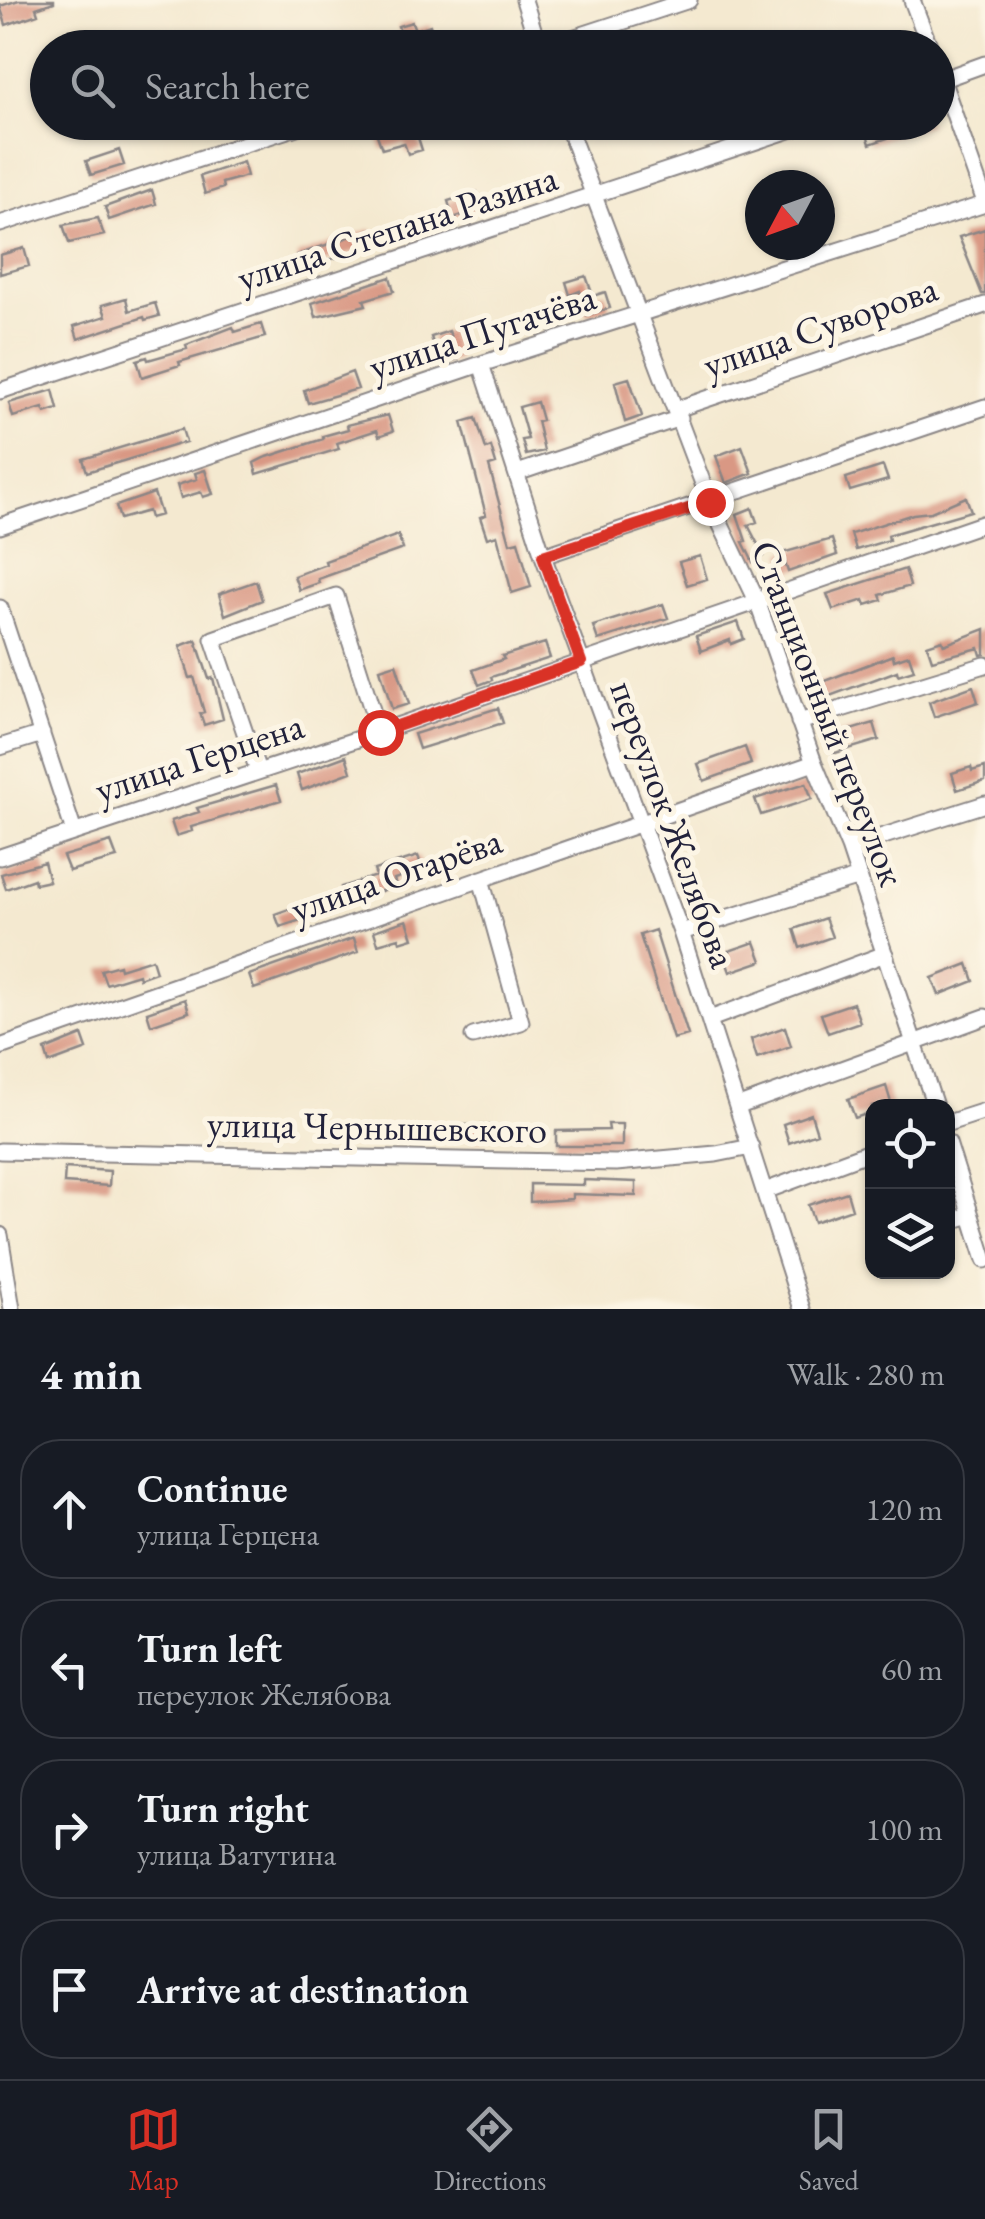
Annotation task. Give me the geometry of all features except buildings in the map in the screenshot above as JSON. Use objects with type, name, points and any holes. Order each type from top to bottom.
[{"type":"street","points":[[524,0],[534,30]]},
{"type":"street","points":[[596,30],[689,0]]},
{"type":"street","points":[[912,0],[923,30]]},
{"type":"street","points":[[955,72],[985,64]]},
{"type":"street","points":[[955,120],[985,203]]},
{"type":"street","points":[[0,224],[257,140]]},
{"type":"street","name":"Станционный переулок","points":[[572,140],[710,502],[757,601],[859,877],[934,1099]]},
{"type":"street","name":"улица Степана Разина","points":[[0,391],[761,140]]},
{"type":"street","name":"улица Пугачёва","points":[[0,526],[481,364],[985,203]]},
{"type":"street","name":"улица Суворова","points":[[517,473],[985,305]]},
{"type":"street","name":"переулок Желябова","points":[[481,364],[543,556],[681,932],[802,1309]]},
{"type":"street","points":[[543,556],[985,407]]},
{"type":"street","name":"улица Герцена","points":[[0,857],[380,732],[985,523]]},
{"type":"street","points":[[258,771],[213,639],[336,596],[380,732]]},
{"type":"street","points":[[0,608],[6,644],[42,734],[74,832]]},
{"type":"street","points":[[800,722],[985,665]]},
{"type":"street","points":[[0,747],[42,734]]},
{"type":"street","name":"улица Огарёва","points":[[0,1047],[814,763]]},
{"type":"street","points":[[848,847],[985,804]]},
{"type":"street","points":[[681,932],[859,877]]},
{"type":"street","points":[[473,1036],[521,1022],[482,879]]},
{"type":"street","points":[[710,1019],[885,954]]},
{"type":"street","points":[[739,1106],[985,1017]]},
{"type":"street","points":[[955,1121],[985,1111]]},
{"type":"street","name":"улица Чернышевского","points":[[0,1151],[616,1163],[751,1147]]},
{"type":"street","points":[[765,1190],[865,1154]]},
{"type":"street","points":[[955,1166],[985,1260]]},
{"type":"street","points":[[955,1217],[985,1198]]},
{"type":"street","points":[[0,1236],[12,1309]]},
{"type":"route","points":[[380,732],[581,662],[543,556],[710,502]]}]
